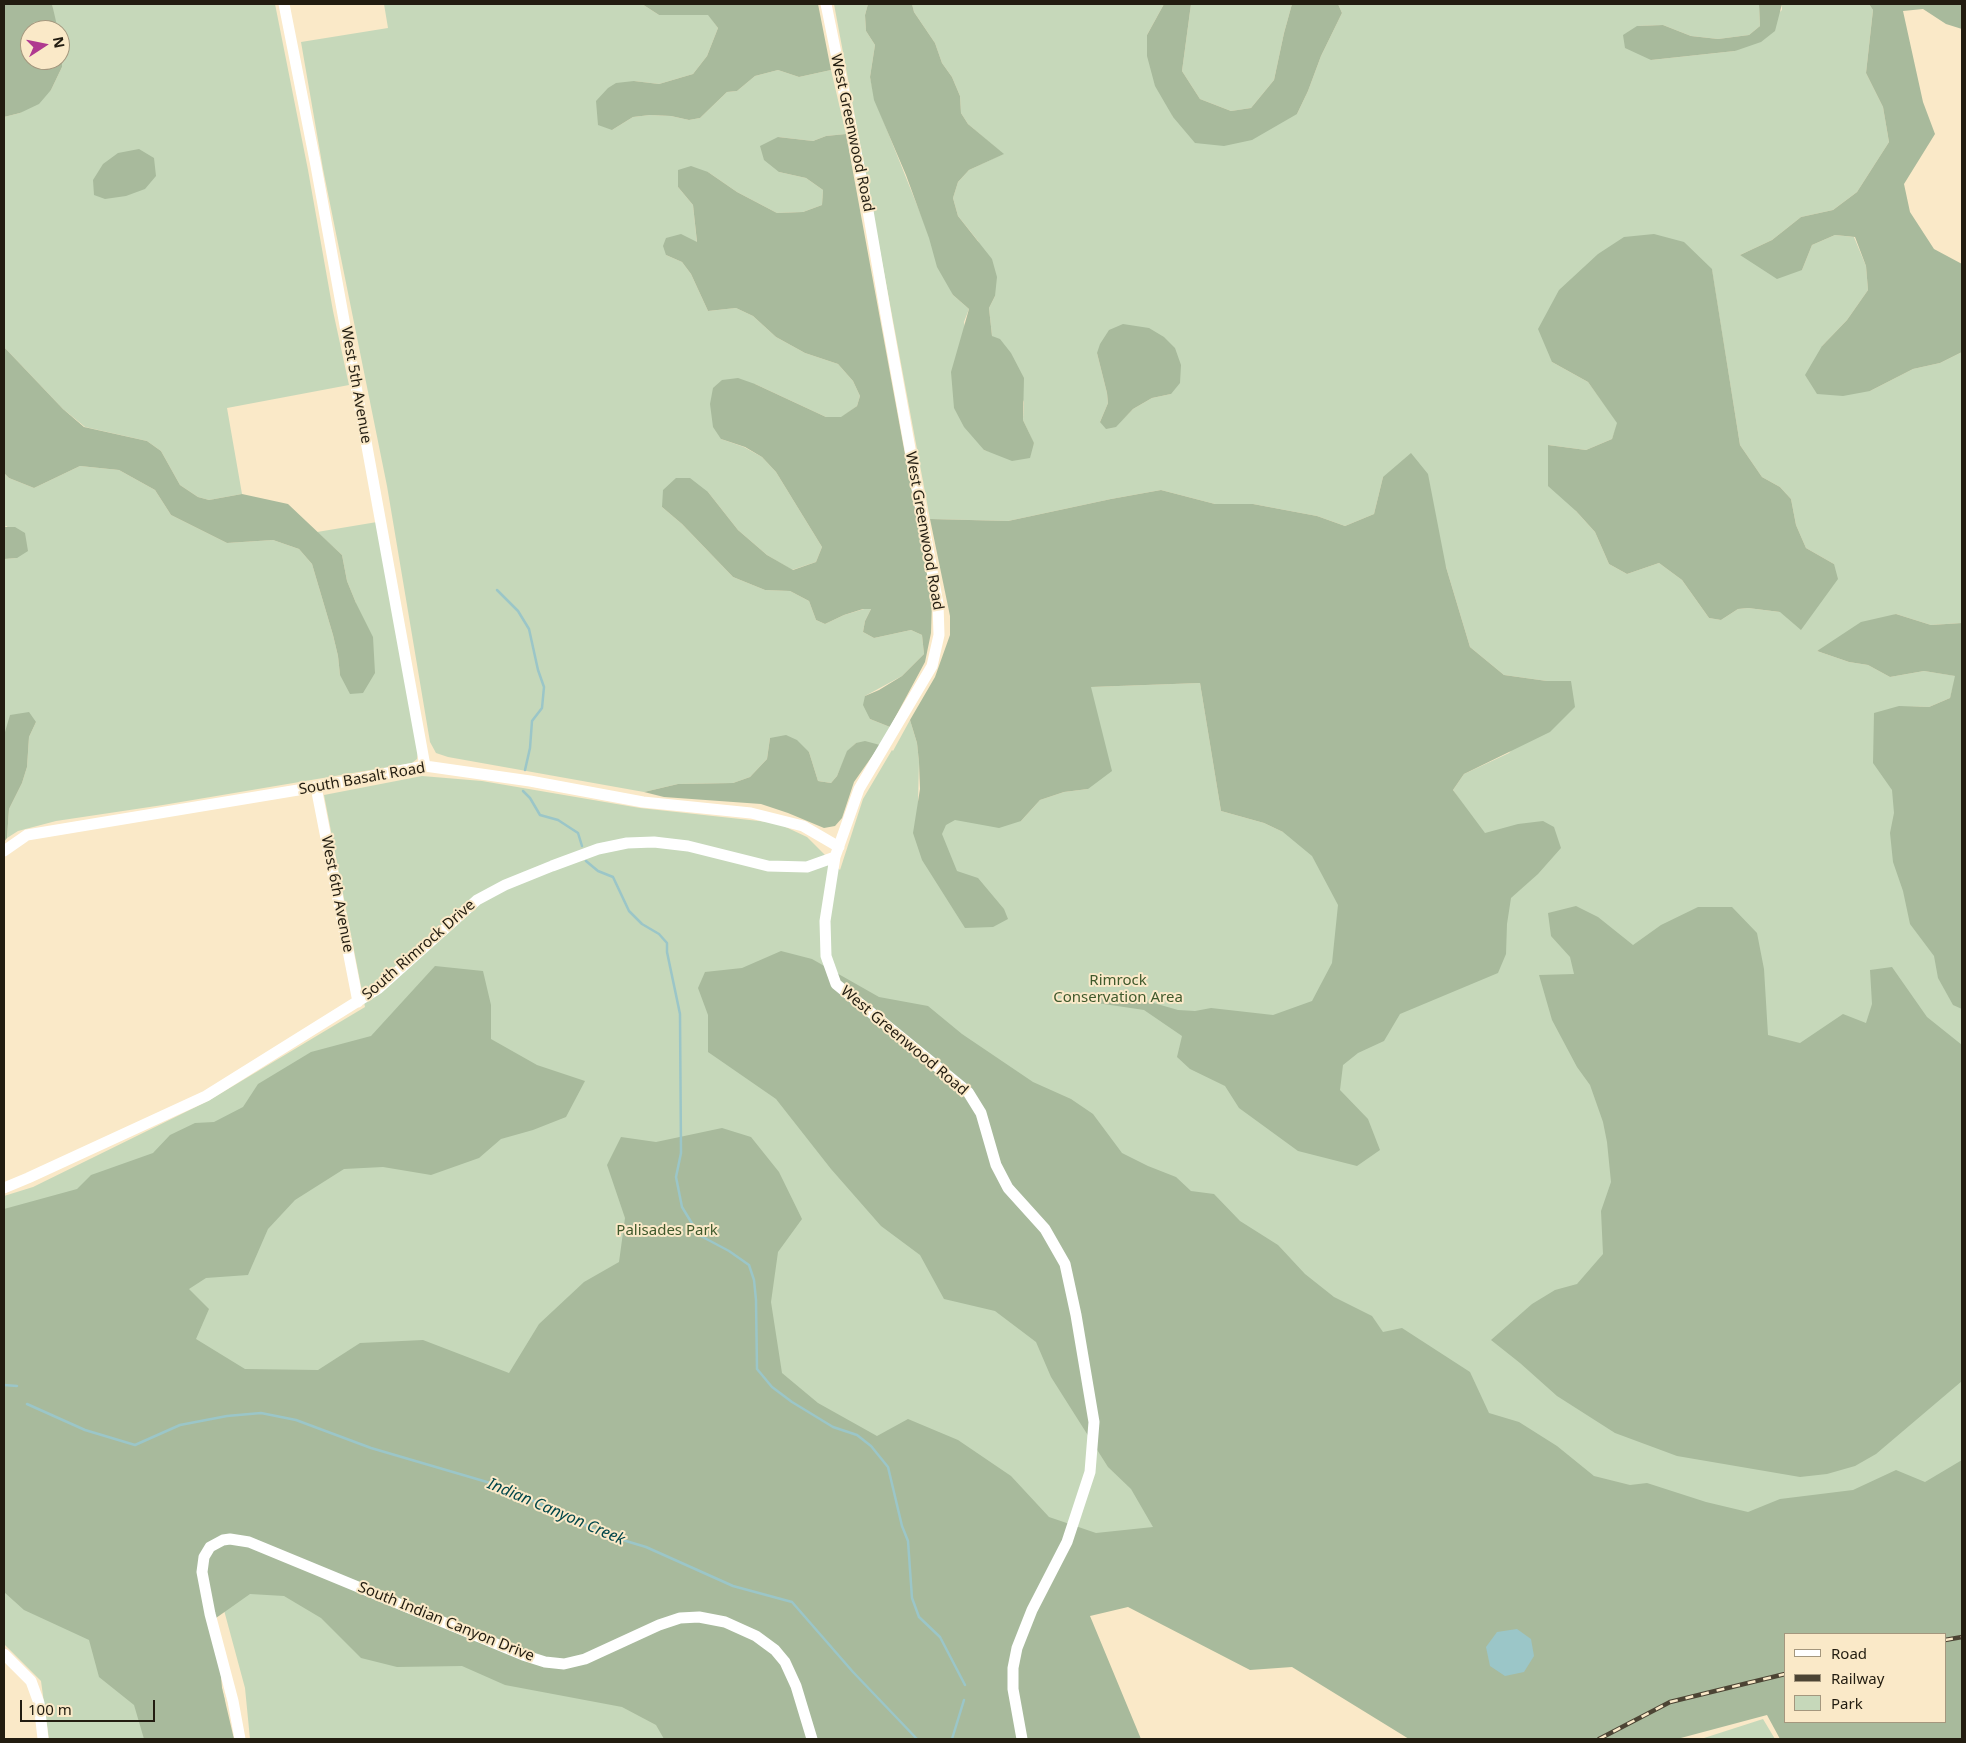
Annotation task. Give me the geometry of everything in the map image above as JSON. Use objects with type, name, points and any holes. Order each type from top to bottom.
[{"type":"street","name":"West 5th Avenue","points":[[284,4],[317,172],[425,766]]},
{"type":"street","name":"West Greenwood Road","points":[[826,4],[868,211],[886,321],[938,604],[939,635],[932,666],[859,789],[837,852],[825,921],[826,956],[836,984],[968,1092],[981,1113],[996,1165],[1008,1188],[1045,1229],[1065,1264],[1076,1315],[1094,1422],[1090,1472],[1066,1542],[1032,1610],[1017,1648],[1013,1668],[1013,1689],[1022,1739]]},
{"type":"street","name":"South Basalt Road","points":[[4,851],[27,835],[425,766],[530,781],[643,802],[751,813],[802,826],[837,852]]},
{"type":"street","name":"West 6th Avenue","points":[[316,786],[358,1002]]},
{"type":"street","name":"South Rimrock Drive","points":[[4,1188],[206,1096],[358,1002],[392,977],[477,900],[505,885],[598,849],[627,843],[654,842],[688,846],[768,866],[807,866],[837,852]]},
{"type":"street","name":"South Indian Canyon Drive","points":[[240,1739],[233,1701],[210,1614],[202,1572],[204,1557],[210,1547],[223,1540],[230,1539],[249,1542],[523,1655],[545,1662],[564,1664],[585,1659],[659,1625],[680,1618],[698,1617],[725,1622],[756,1636],[775,1650],[785,1662],[796,1686],[812,1739]]},
{"type":"street","points":[[4,1654],[31,1681],[39,1703],[43,1739]]},
{"type":"green space","points":[[4,4],[52,4],[56,20],[20,20],[20,70],[61,70],[51,90],[39,104],[20,113],[4,117]]},
{"type":"green space","points":[[52,4],[275,4],[308,170],[333,311],[349,385],[227,408],[242,494],[209,500],[198,497],[180,485],[161,451],[147,441],[85,427],[63,409],[4,347],[4,117],[20,113],[51,90],[61,70],[70,70],[70,20],[55,20]]},
{"type":"green space","points":[[384,4],[642,4],[659,15],[708,14],[718,28],[707,56],[693,74],[659,84],[634,81],[612,130],[633,117],[650,115],[671,116],[689,120],[700,118],[727,92],[737,91],[755,76],[778,70],[799,77],[831,70],[846,134],[826,136],[813,141],[778,137],[779,172],[806,178],[823,190],[822,205],[803,212],[777,213],[737,192],[708,172],[678,187],[693,205],[697,243],[666,255],[682,262],[691,274],[708,311],[736,308],[753,316],[776,337],[805,353],[838,364],[853,381],[860,396],[857,406],[842,417],[826,417],[755,384],[721,439],[744,447],[762,457],[776,472],[822,547],[816,562],[792,570],[767,555],[738,530],[708,492],[662,507],[682,524],[733,577],[765,590],[790,591],[809,601],[816,620],[825,624],[844,615],[864,609],[871,609],[865,621],[863,632],[874,638],[911,630],[922,635],[924,654],[902,676],[865,696],[870,719],[890,727],[880,745],[856,743],[848,751],[837,776],[831,783],[818,781],[809,752],[770,738],[767,759],[750,777],[733,783],[678,784],[644,792],[448,757],[436,753],[430,742],[387,486],[323,169],[301,42],[388,28]]},
{"type":"green space","points":[[642,4],[818,4],[831,70],[799,77],[778,70],[755,76],[737,91],[727,92],[700,118],[689,120],[671,116],[650,115],[633,117],[612,130],[598,125],[596,101],[608,88],[616,83],[634,81],[659,84],[693,74],[707,56],[718,28],[708,15],[659,15]]},
{"type":"green space","name":"Palisades Park","points":[[834,4],[868,4],[865,15],[866,31],[875,45],[870,77],[875,100],[953,295],[969,309],[964,322],[984,450],[998,454],[1034,444],[1023,420],[1024,402],[992,336],[989,308],[995,296],[978,241],[958,216],[953,198],[958,182],[969,170],[1003,154],[968,124],[961,113],[960,96],[952,77],[942,63],[935,43],[914,12],[912,4],[1164,4],[1147,35],[1173,117],[1297,114],[1321,56],[1342,13],[1338,4],[1759,4],[1760,26],[1749,35],[1718,39],[1691,36],[1663,25],[1637,26],[1651,60],[1735,51],[1782,10],[1782,4],[1869,4],[1873,10],[1866,73],[1883,107],[1889,142],[1857,192],[1833,210],[1801,217],[1772,240],[1740,255],[1802,270],[1812,245],[1835,235],[1854,237],[1866,266],[1868,290],[1847,320],[1822,346],[1870,391],[1913,369],[1940,363],[1962,352],[1962,623],[1931,625],[1896,614],[1817,651],[1849,662],[1868,665],[1890,677],[1924,671],[1956,676],[1950,698],[1929,707],[1899,706],[1962,709],[1962,1623],[1784,1634],[1396,1627],[1071,1565],[235,1531],[195,1579],[225,1700],[227,1739],[49,1739],[41,1681],[4,1644],[4,1196],[33,1187],[208,1101],[365,1007],[324,795],[422,776],[482,781],[640,808],[777,823],[807,837],[840,870],[863,799],[910,720],[917,743],[919,762],[918,803],[1021,821],[1040,800],[1064,792],[1088,789],[1091,687],[1200,683],[1221,811],[1264,823],[1283,832],[1463,805],[1453,790],[1464,774],[1509,753],[1571,682],[1504,675],[1470,647],[1446,567],[1383,477],[1374,514],[1345,526],[1317,516],[1253,504],[1215,504],[1161,490],[1008,521],[930,519]],"holes":[[[1712,270],[1740,445],[1762,477],[1780,487],[1791,499],[1796,525],[1806,548],[1834,564],[1780,612],[1748,608],[1738,609],[1721,620],[1709,618],[1682,580],[1659,563],[1627,574],[1609,564],[1595,532],[1576,511],[1548,445],[1586,450],[1612,439],[1618,423],[1588,382],[1552,362]],[[1097,353],[1171,394],[1152,398],[1133,409],[1123,419],[1100,422],[1108,403]]]},
{"type":"green space","points":[[868,4],[912,4],[914,12],[935,43],[942,63],[952,77],[960,96],[961,113],[968,124],[1004,154],[969,170],[958,182],[953,198],[958,216],[992,259],[997,277],[995,296],[989,308],[992,336],[1000,339],[1011,353],[1024,378],[1023,420],[1034,443],[1030,458],[1012,461],[984,450],[964,427],[954,408],[951,372],[969,309],[953,295],[937,267],[929,238],[906,175],[874,100],[870,77],[875,45],[866,31],[865,15]]},
{"type":"green space","points":[[1164,4],[1191,4],[1182,71],[1200,99],[1231,111],[1251,108],[1274,80],[1292,4],[1338,4],[1342,13],[1321,56],[1297,114],[1252,140],[1224,146],[1195,143],[1173,117],[1155,86],[1147,56],[1147,35]]},
{"type":"green space","points":[[1191,4],[1292,4],[1274,80],[1251,108],[1231,111],[1200,99],[1182,71]]},
{"type":"green space","points":[[1759,4],[1782,4],[1775,31],[1761,42],[1735,51],[1651,60],[1625,48],[1623,35],[1637,26],[1663,25],[1691,36],[1718,39],[1749,35],[1760,26]]},
{"type":"green space","points":[[1869,4],[1962,4],[1962,29],[1946,24],[1923,9],[1903,11],[1923,102],[1935,134],[1904,184],[1910,212],[1934,249],[1962,264],[1962,352],[1940,363],[1913,369],[1870,391],[1843,396],[1817,394],[1805,375],[1822,346],[1847,320],[1868,290],[1866,266],[1855,237],[1835,235],[1812,245],[1802,270],[1777,279],[1740,255],[1772,240],[1801,217],[1833,210],[1857,192],[1889,142],[1883,107],[1866,73],[1873,10]]},
{"type":"green space","points":[[846,134],[932,601],[931,633],[925,662],[890,727],[870,719],[863,705],[865,696],[902,676],[924,654],[922,635],[911,630],[874,638],[863,632],[865,621],[871,609],[863,609],[844,615],[825,624],[816,620],[809,601],[790,591],[765,590],[733,577],[682,524],[662,507],[663,490],[676,478],[690,478],[708,492],[738,530],[767,555],[793,570],[816,562],[822,547],[776,472],[762,457],[745,447],[721,439],[713,427],[710,404],[713,388],[722,380],[738,378],[826,417],[841,417],[857,406],[860,396],[853,381],[838,364],[805,353],[776,337],[753,316],[736,308],[708,311],[691,274],[682,262],[666,255],[663,246],[666,238],[681,234],[697,242],[693,205],[678,187],[678,170],[691,166],[708,172],[737,192],[777,213],[803,212],[822,205],[823,190],[806,178],[779,172],[764,160],[760,146],[778,137],[813,141],[826,136]]},
{"type":"green space","points":[[139,149],[154,158],[156,176],[145,189],[126,196],[105,199],[94,195],[93,180],[103,164],[118,153]]},
{"type":"green space","points":[[1654,234],[1684,242],[1712,269],[1740,445],[1762,477],[1780,487],[1791,499],[1796,525],[1806,548],[1834,564],[1838,579],[1801,630],[1780,612],[1748,608],[1738,609],[1721,620],[1709,618],[1682,580],[1659,563],[1627,574],[1609,564],[1595,532],[1576,511],[1548,486],[1548,445],[1586,450],[1612,439],[1617,423],[1588,382],[1552,362],[1538,329],[1559,290],[1598,254],[1624,237]]},
{"type":"green space","points":[[1123,324],[1149,328],[1164,337],[1175,348],[1181,365],[1180,383],[1171,394],[1152,398],[1133,409],[1116,427],[1106,429],[1100,422],[1108,403],[1107,393],[1097,353],[1100,344],[1109,330]]},
{"type":"green space","points":[[4,347],[63,409],[84,427],[147,441],[161,451],[180,485],[198,497],[209,500],[242,494],[288,504],[342,555],[347,581],[373,637],[375,673],[363,693],[350,694],[340,675],[333,635],[312,564],[299,549],[273,540],[227,543],[171,515],[155,490],[119,470],[80,466],[34,488],[9,478],[4,473]]},
{"type":"green space","points":[[1411,453],[1428,474],[1446,567],[1470,647],[1504,675],[1547,681],[1571,681],[1575,707],[1550,732],[1464,774],[1453,790],[1485,833],[1518,824],[1543,821],[1554,827],[1561,848],[1538,874],[1511,898],[1507,924],[1506,954],[1498,973],[1400,1014],[1384,1041],[1358,1053],[1343,1065],[1340,1090],[1368,1119],[1380,1150],[1357,1166],[1298,1151],[1239,1108],[1225,1086],[1190,1069],[1177,1057],[1182,1036],[1144,1010],[1097,1003],[1094,995],[1119,993],[1178,1010],[1195,1011],[1211,1008],[1273,1015],[1312,1001],[1332,963],[1338,905],[1312,856],[1283,832],[1264,823],[1221,811],[1200,683],[1091,687],[1112,771],[1088,789],[1064,792],[1040,800],[1021,821],[999,828],[955,820],[946,825],[942,834],[957,871],[978,878],[1004,909],[1008,919],[993,927],[965,928],[922,860],[913,833],[920,789],[917,743],[910,720],[935,677],[950,635],[950,616],[930,519],[1008,521],[1161,490],[1215,504],[1253,504],[1317,516],[1345,526],[1374,514],[1383,477]]},
{"type":"green space","points":[[80,466],[119,470],[155,490],[171,515],[227,543],[273,540],[299,549],[312,564],[333,635],[340,675],[356,603],[347,581],[342,555],[317,532],[377,522],[418,753],[417,759],[412,763],[56,821],[18,831],[7,838],[9,809],[22,783],[27,767],[29,737],[36,722],[5,732],[4,746],[4,559],[17,558],[7,526],[4,527],[4,473],[9,478],[34,488]]},
{"type":"green space","points":[[4,527],[15,527],[25,533],[28,551],[17,558],[4,559]]},
{"type":"green space","points":[[1896,614],[1931,625],[1962,623],[1962,1009],[1953,1005],[1938,978],[1934,956],[1910,924],[1903,891],[1893,862],[1890,833],[1894,813],[1892,790],[1873,763],[1874,713],[1899,706],[1929,707],[1950,698],[1955,676],[1924,671],[1890,677],[1868,665],[1849,662],[1817,651],[1861,622]]},
{"type":"green space","points":[[29,712],[36,722],[29,737],[27,767],[22,783],[9,809],[7,838],[4,842],[5,732],[10,715]]},
{"type":"green space","points":[[786,735],[797,740],[809,752],[818,781],[831,783],[837,776],[847,751],[856,743],[865,741],[880,745],[854,782],[842,818],[835,826],[824,828],[761,804],[664,797],[644,792],[678,784],[733,783],[750,777],[767,759],[770,738]]},
{"type":"green space","points":[[1576,906],[1598,917],[1633,945],[1661,925],[1698,907],[1732,907],[1757,933],[1764,969],[1768,1035],[1800,1043],[1843,1014],[1866,1023],[1872,1004],[1870,970],[1892,967],[1927,1017],[1962,1045],[1962,1381],[1876,1454],[1855,1466],[1827,1474],[1800,1477],[1677,1456],[1615,1433],[1557,1396],[1491,1340],[1532,1304],[1555,1290],[1577,1284],[1603,1254],[1601,1211],[1611,1182],[1603,1122],[1590,1085],[1577,1067],[1552,1020],[1539,975],[1574,974],[1570,957],[1551,936],[1548,913]]},
{"type":"green space","points":[[781,951],[812,959],[879,997],[928,1006],[962,1034],[1033,1082],[1071,1099],[1093,1114],[1122,1153],[1176,1177],[1191,1191],[1214,1194],[1240,1221],[1278,1245],[1305,1274],[1334,1297],[1372,1316],[1383,1332],[1402,1328],[1470,1372],[1489,1413],[1519,1422],[1557,1446],[1594,1476],[1630,1485],[1647,1483],[1706,1502],[1748,1512],[1780,1499],[1853,1490],[1896,1470],[1925,1482],[1962,1460],[1962,1739],[1780,1739],[1767,1715],[1677,1739],[1409,1739],[1292,1667],[1250,1670],[1128,1607],[1090,1616],[1141,1739],[664,1739],[656,1725],[622,1707],[505,1685],[462,1666],[397,1667],[361,1658],[321,1618],[284,1596],[250,1594],[216,1618],[222,1688],[234,1739],[144,1739],[134,1705],[99,1677],[89,1640],[24,1610],[4,1592],[4,1209],[77,1189],[91,1175],[153,1153],[170,1135],[195,1123],[214,1122],[243,1107],[258,1084],[311,1052],[371,1036],[435,966],[483,971],[491,1005],[491,1039],[537,1065],[585,1081],[566,1117],[533,1130],[501,1139],[479,1158],[431,1175],[383,1167],[344,1169],[295,1200],[268,1229],[248,1275],[206,1278],[189,1289],[209,1309],[196,1339],[245,1369],[318,1370],[360,1343],[423,1340],[509,1373],[539,1324],[584,1282],[619,1262],[625,1218],[607,1165],[621,1137],[656,1142],[722,1128],[751,1137],[779,1172],[802,1219],[778,1252],[771,1302],[782,1373],[818,1403],[877,1436],[908,1419],[958,1440],[1011,1476],[1049,1517],[1096,1533],[1153,1527],[1131,1489],[1108,1467],[1051,1377],[1036,1342],[995,1311],[944,1299],[920,1255],[881,1226],[831,1169],[776,1099],[708,1052],[708,1015],[698,988],[705,972],[742,968]]},
{"type":"green space","points":[[227,1544],[808,1739],[250,1739],[245,1688],[218,1588]]},
{"type":"green space","points":[[1763,1719],[1775,1739],[1701,1739]]},
{"type":"water","points":[[1517,1629],[1531,1639],[1534,1656],[1524,1672],[1505,1676],[1490,1666],[1486,1647],[1497,1632]]},
{"type":"waterway","points":[[497,590],[518,611],[529,629],[538,670],[544,687],[542,708],[532,721],[530,748],[525,770]]},
{"type":"waterway","points":[[523,791],[530,798],[540,815],[558,820],[578,833],[582,846]]},
{"type":"waterway","points":[[586,861],[598,871],[613,877],[629,911],[642,924],[659,934],[667,943],[667,952],[680,1014],[681,1153],[676,1177],[682,1207],[699,1235],[729,1251],[749,1265],[754,1280],[756,1300],[757,1369],[772,1387],[792,1402],[833,1427],[857,1435],[871,1446],[888,1467],[902,1526],[908,1541],[912,1598],[919,1617],[940,1637],[965,1685]]},
{"type":"waterway","name":"Indian Canyon Creek","points":[[4,1385],[17,1386]]},
{"type":"waterway","name":"Indian Canyon Creek","points":[[27,1404],[85,1430],[135,1445],[180,1425],[227,1416],[261,1413],[296,1420],[371,1448],[504,1487],[606,1535],[646,1547],[733,1586],[792,1602],[853,1672],[917,1739]]},
{"type":"waterway","points":[[952,1739],[964,1700]]},
{"type":"railway","points":[[1946,1640],[1962,1637]]},
{"type":"railway","points":[[1599,1739],[1670,1702],[1784,1674]]},
{"type":"park label","name":"Rimrock Conservation Area","points":[[1118,990]]}]
